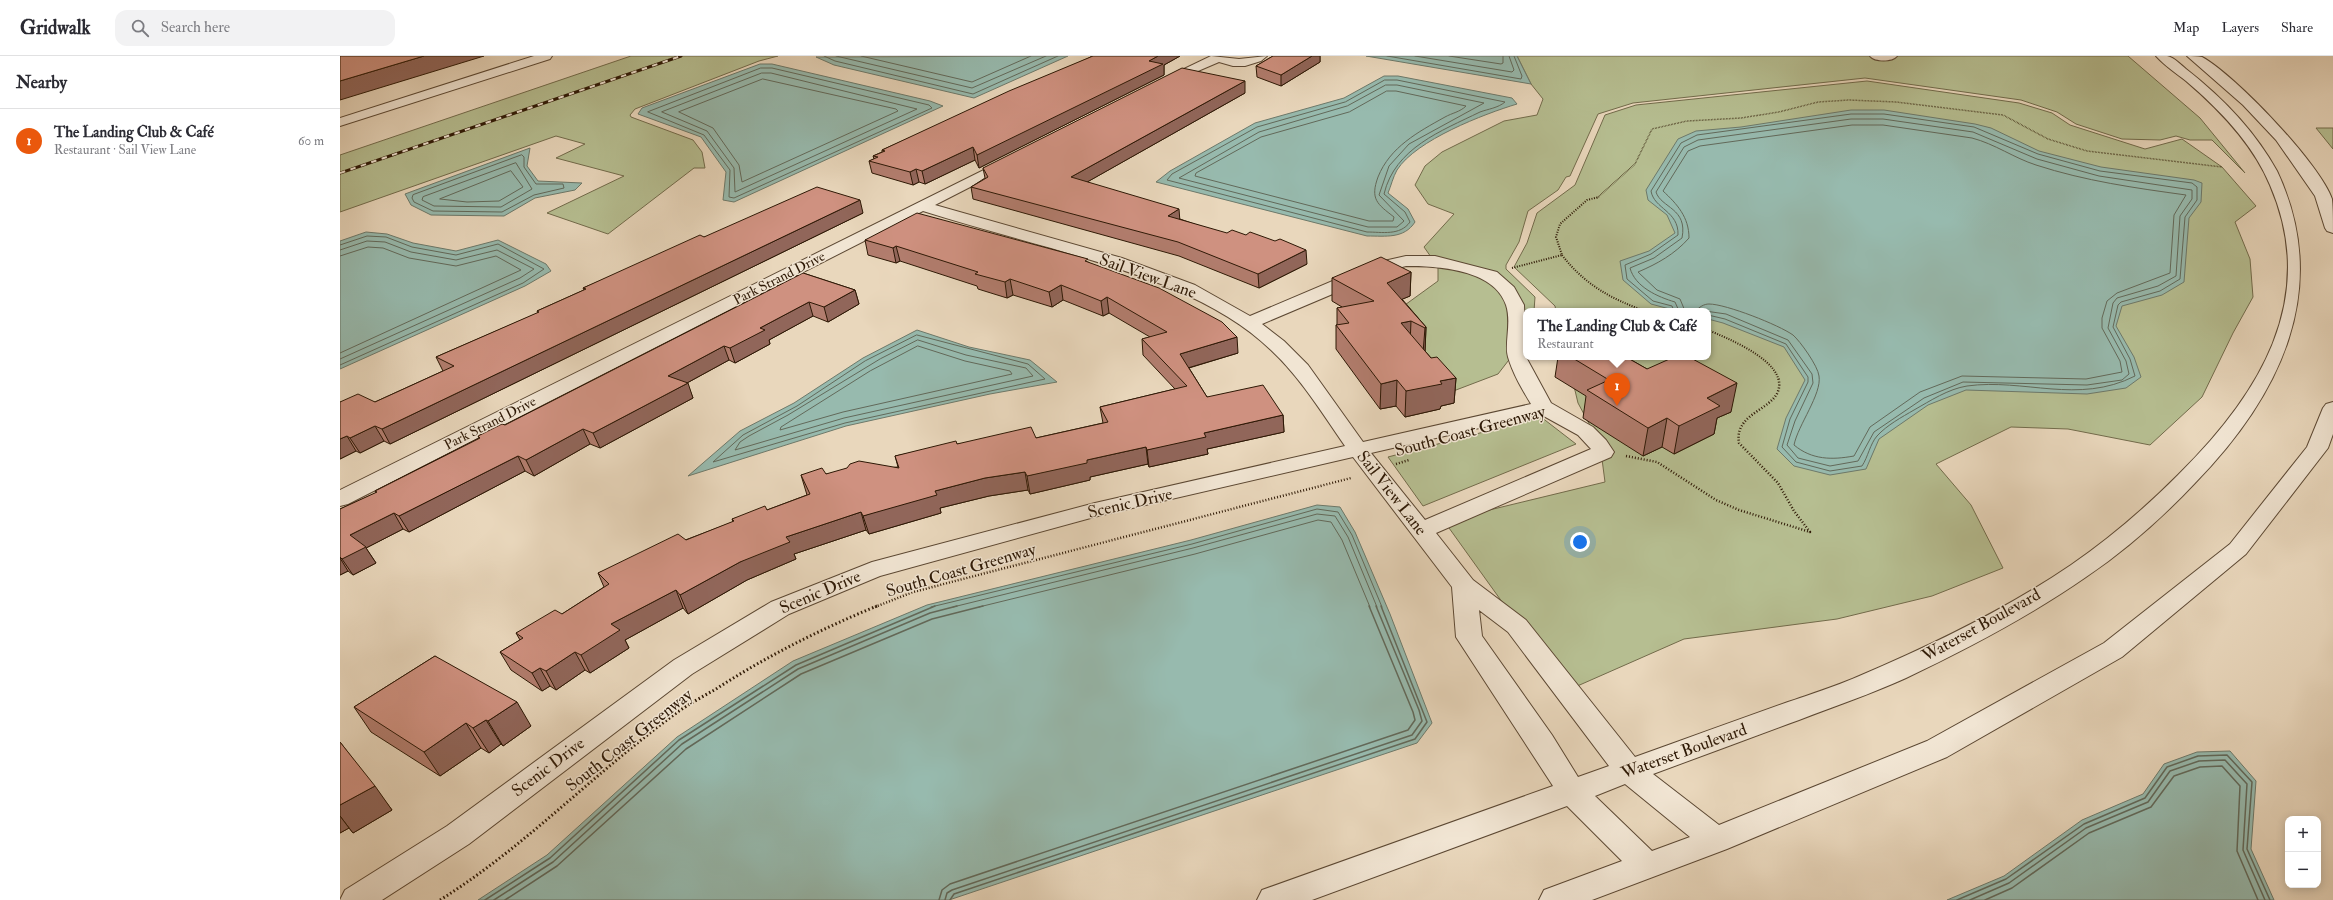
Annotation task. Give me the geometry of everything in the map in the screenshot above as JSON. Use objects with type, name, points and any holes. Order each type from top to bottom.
[{"type":"street","points":[[340,122],[546,56]]},
{"type":"street","points":[[1146,91],[1181,72],[1218,57],[1233,62],[1248,61],[1261,56]]},
{"type":"street","points":[[1876,56],[1891,56]]},
{"type":"street","name":"Waterset Boulevard","points":[[1273,900],[1874,682],[1979,630],[2084,568],[2175,493],[2240,422],[2268,380],[2286,339],[2294,302],[2297,268],[2292,224],[2276,178],[2263,156],[2229,114],[2195,81],[2162,56]]},
{"type":"street","points":[[2193,56],[2228,83],[2283,138],[2323,197],[2333,228]]},
{"type":"street","name":"Park Strand Drive","points":[[340,499],[1027,152]]},
{"type":"street","name":"Sail View Lane","points":[[922,206],[1116,262],[1189,289],[1249,323],[1277,345],[1301,369],[1358,450],[1464,586],[1517,626],[1629,771],[1716,840]]},
{"type":"street","points":[[1249,323],[1381,267],[1406,262],[1435,262],[1464,267],[1492,276],[1508,291],[1515,306],[1519,328],[1517,355],[1527,380],[1543,407],[1592,436],[1600,444],[1603,452],[1421,531]]},
{"type":"street","name":"Scenic Drive","points":[[356,900],[458,835],[683,667],[780,608],[872,570],[1096,510],[1543,407]]},
{"type":"street","points":[[1555,900],[1716,840],[1937,749],[2113,650],[2238,549],[2317,448],[2333,408]]},
{"type":"street","points":[[1464,586],[1470,637],[1542,742],[1572,792],[1647,866]]},
{"type":"path","points":[[1638,308],[1599,291],[1577,274],[1562,255],[1556,237],[1560,224],[1586,200],[1597,198],[1635,164],[1652,129],[1687,121],[1741,118],[1779,112],[1818,102],[1849,100],[1896,102],[2003,116],[2026,126],[2048,139],[2086,150],[2222,167]]},
{"type":"path","points":[[1492,276],[1521,264],[1562,255]]},
{"type":"path","points":[[1603,452],[1657,462],[1716,500],[1739,510],[1810,532],[1794,511],[1778,483],[1739,443],[1737,435],[1744,420],[1766,406],[1777,395],[1780,382],[1769,364],[1757,355],[1735,342],[1711,331]]},
{"type":"path","name":"South Coast Greenway","points":[[440,900],[464,885],[559,810],[675,714],[760,661],[838,622],[913,592],[1339,482],[1374,470],[1411,460]]},
{"type":"green space","points":[[631,56],[778,56],[759,61],[635,109],[630,115],[631,117],[693,140],[702,152],[705,168],[694,168],[608,234],[547,213],[624,176],[556,158],[585,144],[556,136],[340,212],[340,155]]},
{"type":"green space","points":[[1517,56],[2128,56],[2200,118],[2245,173],[2212,140],[2190,140],[2176,136],[2160,140],[2122,139],[2076,124],[2057,112],[2021,100],[1865,78],[1633,103],[1598,114],[1570,176],[1566,177],[1558,190],[1528,211],[1519,242],[1506,265],[1506,269],[1535,297],[1534,308],[1523,308],[1522,343],[1498,374],[1456,390],[1399,407],[1380,323],[1438,281],[1438,267],[1424,247],[1454,214],[1428,204],[1415,185],[1425,166],[1442,152],[1504,121],[1537,115],[1543,99],[1531,84]]},
{"type":"green space","points":[[1867,81],[2019,103],[2052,113],[2070,125],[2145,149],[2182,139],[2222,167],[2256,206],[2235,222],[2250,259],[2253,297],[2233,333],[2202,397],[2150,445],[2068,429],[2011,427],[1936,464],[1971,505],[2003,568],[1932,596],[1837,619],[1684,639],[1566,691],[1444,521],[1605,482],[1600,444],[1578,403],[1568,360],[1711,360],[1711,308],[1555,308],[1514,267],[1527,243],[1537,213],[1575,185],[1605,115],[1636,105]]},
{"type":"green space","points":[[2316,128],[2333,128],[2333,149]]},
{"type":"green space","points":[[1541,417],[1576,444],[1423,506],[1388,457]]},
{"type":"water","points":[[1068,56],[974,98],[834,65],[816,57]]},
{"type":"water","points":[[1366,56],[1517,56],[1531,84]]},
{"type":"water","points":[[760,64],[772,64],[930,101],[943,106],[734,202],[723,200],[726,172],[701,137],[638,114],[642,108]]},
{"type":"water","points":[[1384,76],[1398,76],[1512,98],[1517,104],[1470,121],[1419,148],[1406,159],[1397,170],[1388,193],[1408,209],[1415,222],[1406,231],[1400,234],[1388,236],[1367,236],[1156,182],[1170,171],[1255,123],[1344,98]]},
{"type":"water","points":[[1851,110],[1884,110],[1975,124],[1991,128],[2039,151],[2101,167],[2194,180],[2202,183],[2201,202],[2189,218],[2184,282],[2162,295],[2122,306],[2116,326],[2134,357],[2141,377],[2126,388],[2087,394],[1966,390],[1928,405],[1879,439],[1866,469],[1830,475],[1794,466],[1777,449],[1786,418],[1805,380],[1784,347],[1711,320],[1711,308],[1666,308],[1651,304],[1623,280],[1620,261],[1649,251],[1675,233],[1667,215],[1648,200],[1646,190],[1678,139],[1696,131],[1741,127]]},
{"type":"water","points":[[530,148],[527,166],[538,181],[582,183],[575,190],[535,198],[504,216],[431,215],[411,205],[405,194]]},
{"type":"water","points":[[366,232],[387,234],[413,243],[456,251],[498,240],[546,264],[551,271],[525,286],[340,369],[340,241]]},
{"type":"water","points":[[917,330],[969,347],[1030,360],[1057,382],[990,394],[846,426],[688,476],[740,431],[794,403],[863,358]]},
{"type":"water","points":[[1317,505],[1340,507],[1355,532],[1390,614],[1432,723],[1417,743],[949,900],[478,900],[547,855],[677,737],[793,661],[927,605],[1191,540]]},
{"type":"water","points":[[2230,751],[2256,781],[2251,849],[2274,900],[1947,900],[2004,876],[2082,820],[2143,794],[2164,764],[2197,752]]},
{"type":"building","points":[[340,56],[424,56],[340,81]]},
{"type":"building","points":[[1093,56],[1158,56],[1149,61],[1163,64],[977,155],[973,147],[922,171],[916,169],[910,172],[869,161],[878,157],[873,156],[885,151],[882,150],[1009,91]]},
{"type":"building","points":[[1273,56],[1312,56],[1281,75],[1256,66]]},
{"type":"building","points":[[1182,68],[1245,81],[1071,177],[1179,209],[1168,216],[1227,233],[1232,230],[1246,235],[1250,232],[1275,241],[1280,239],[1306,250],[1258,274],[1178,242],[971,187],[988,177],[983,168]]},
{"type":"building","points":[[817,187],[860,200],[382,429],[375,426],[350,438],[347,436],[340,439],[340,402],[358,394],[375,402],[454,366],[436,357],[539,312],[537,311],[586,289],[583,288],[700,235],[704,237]]},
{"type":"building","points":[[917,213],[1088,259],[1085,261],[1159,288],[1222,322],[1237,337],[1180,354],[1207,397],[1263,385],[1283,415],[1204,433],[1206,437],[1147,450],[1146,447],[1087,460],[1087,463],[1027,476],[1025,472],[985,478],[935,491],[937,495],[863,516],[861,512],[786,537],[790,542],[740,562],[680,595],[676,590],[611,624],[620,630],[581,655],[575,652],[546,671],[540,668],[532,673],[500,652],[523,638],[516,633],[555,610],[562,614],[609,584],[598,573],[678,534],[686,540],[734,521],[732,519],[765,506],[767,510],[810,494],[801,475],[822,468],[826,474],[847,468],[850,464],[859,461],[899,468],[895,456],[956,441],[957,444],[1031,427],[1036,438],[1108,422],[1100,407],[1187,386],[1142,339],[1167,332],[1107,297],[1101,301],[1061,285],[1049,292],[1010,279],[1005,282],[975,274],[978,272],[896,246],[893,248],[865,240]]},
{"type":"building","points":[[1381,257],[1411,272],[1387,283],[1426,327],[1425,328],[1411,321],[1401,323],[1431,358],[1437,357],[1456,378],[1440,381],[1442,384],[1406,391],[1397,380],[1381,384],[1336,325],[1349,323],[1337,308],[1374,301],[1332,278]]},
{"type":"building","points":[[803,273],[855,290],[824,307],[809,302],[760,328],[765,330],[730,348],[724,346],[668,376],[688,383],[593,433],[583,429],[526,460],[518,456],[399,516],[394,513],[350,535],[366,547],[342,559],[340,557],[340,509],[377,492],[375,491],[480,438],[478,436],[502,424],[505,425]]},
{"type":"building","points":[[1576,360],[1631,360],[1647,369],[1667,360],[1695,360],[1737,383],[1707,398],[1720,406],[1679,426],[1667,418],[1648,428],[1587,390],[1609,380]]},
{"type":"building","points":[[435,656],[517,702],[488,721],[486,720],[473,728],[466,723],[424,752],[354,707]]},
{"type":"building","points":[[340,742],[375,786],[340,805]]},
{"type":"railway","points":[[340,173],[681,56]]},
{"type":"place","name":"The Landing Club & Café","points":[[1617,406]]}]
